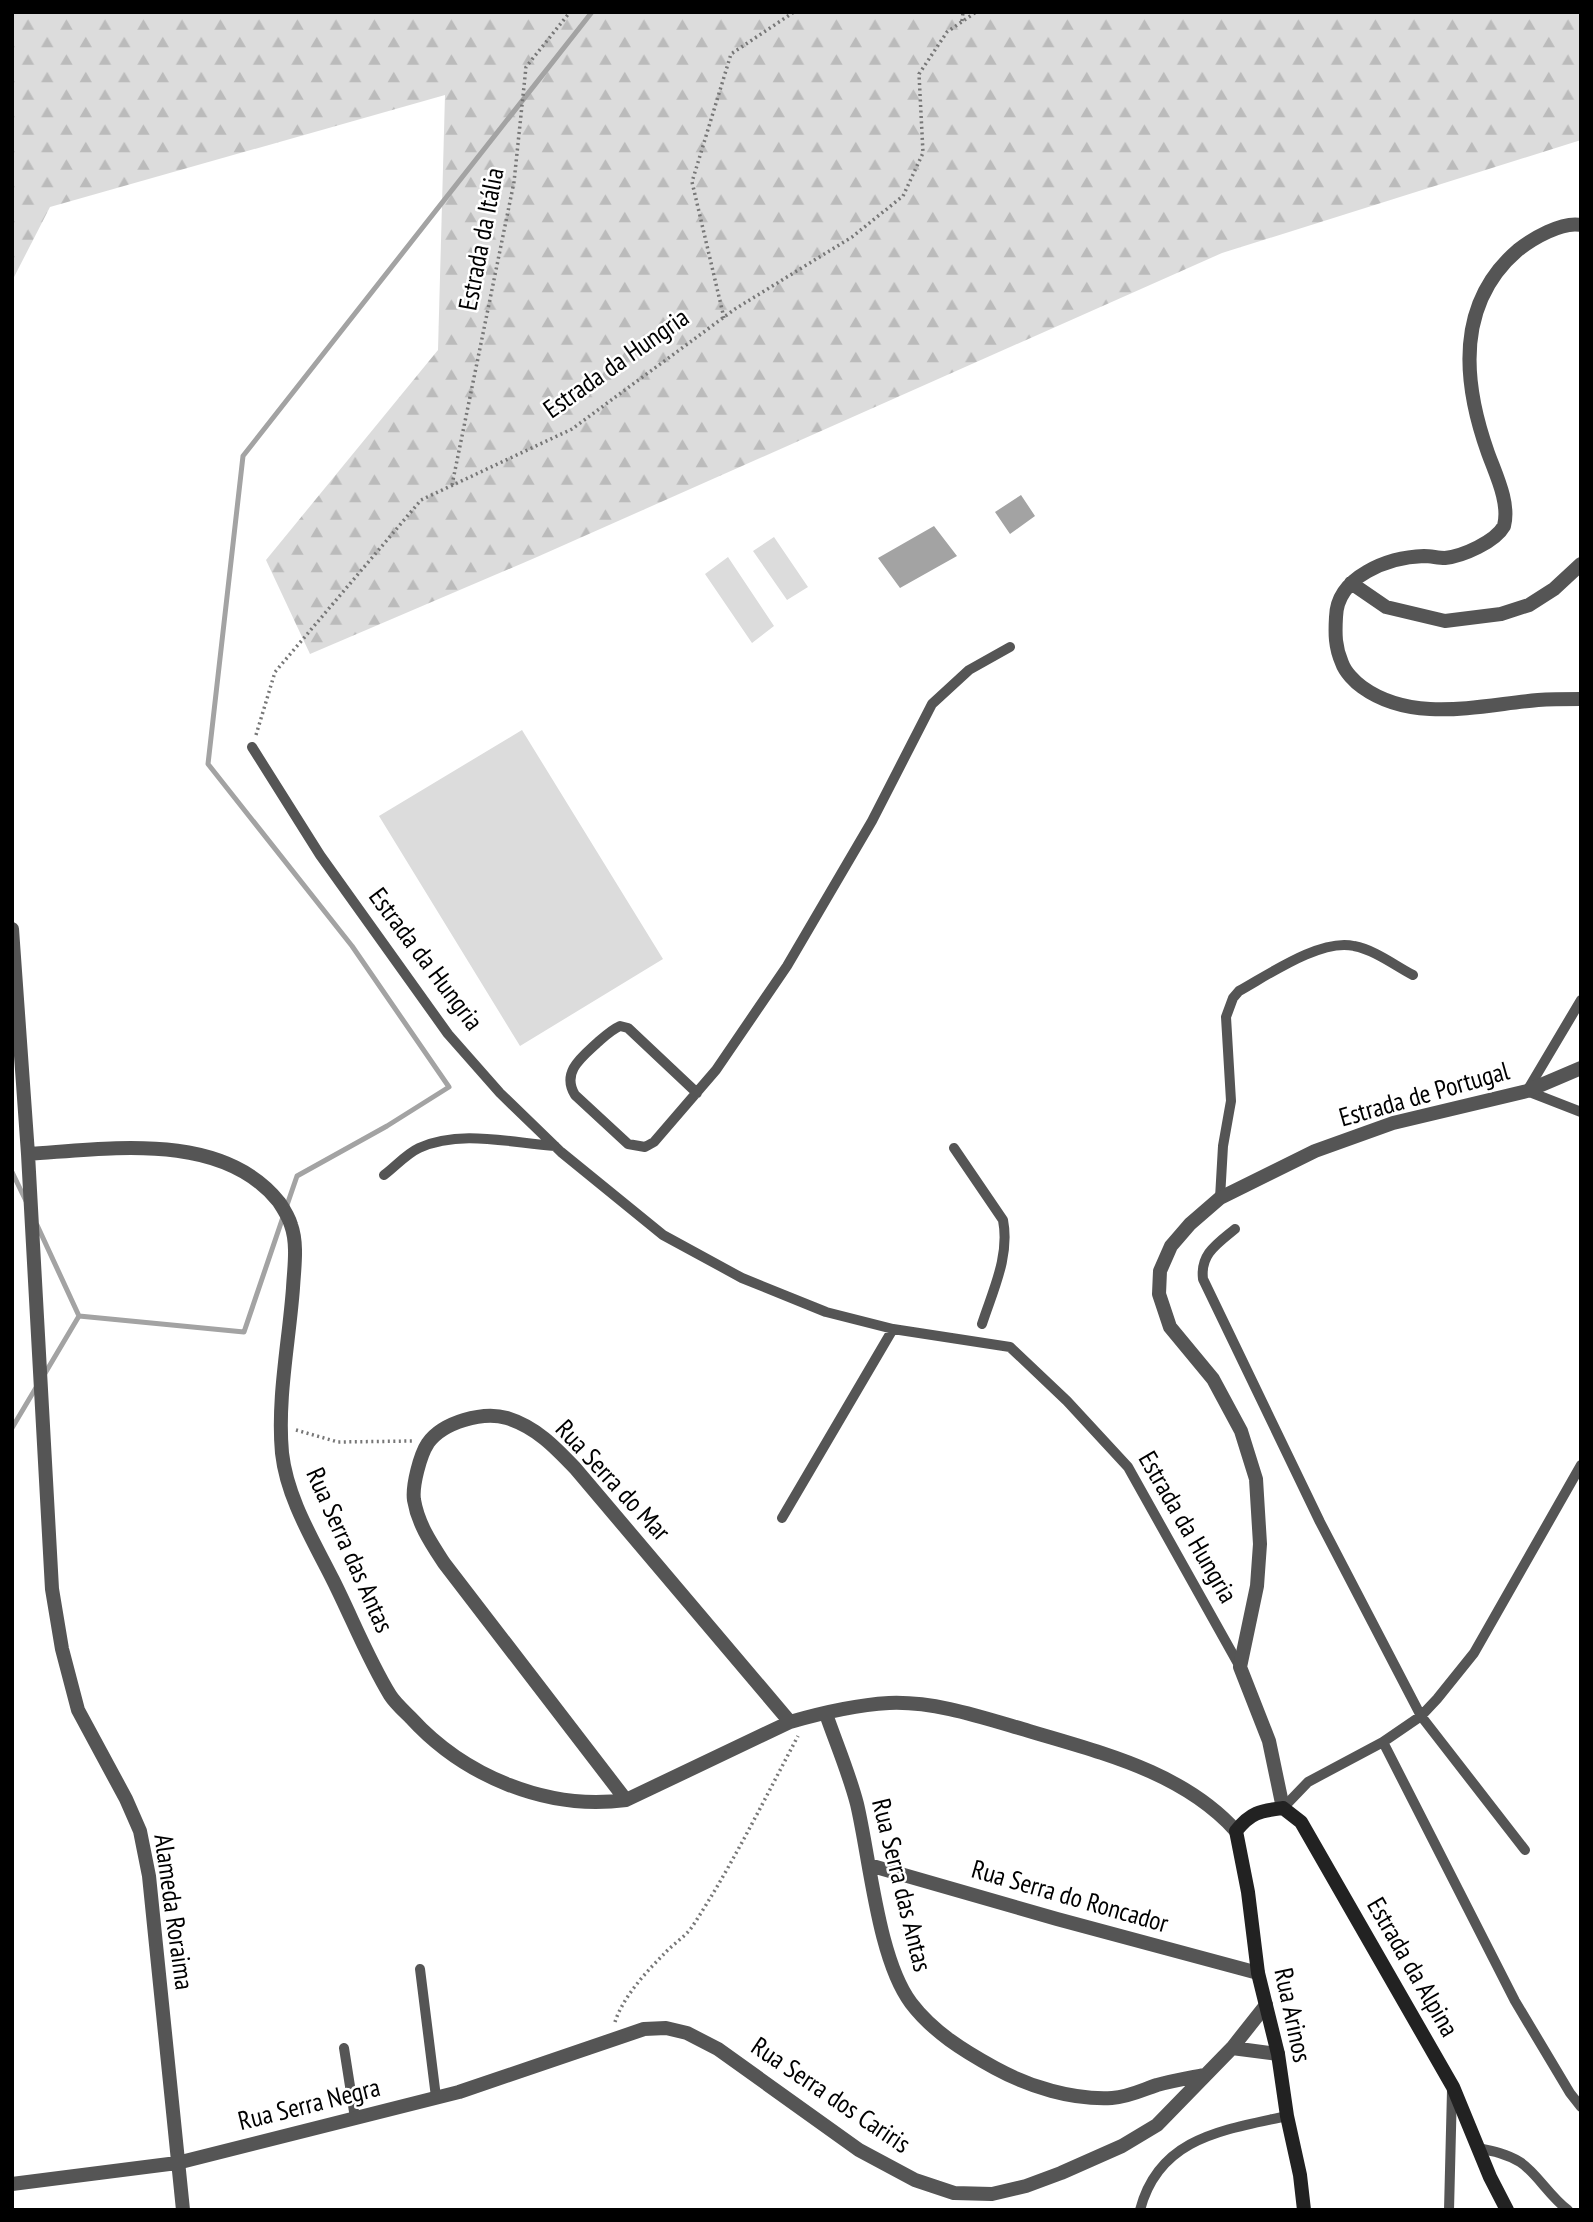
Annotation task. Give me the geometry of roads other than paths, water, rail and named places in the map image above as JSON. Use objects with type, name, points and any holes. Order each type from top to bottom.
[{"type":"street","points":[[1581,226],[1573,224],[1532,239],[1500,266],[1482,300],[1470,337],[1468,366],[1476,419],[1505,507],[1506,520],[1501,531],[1481,545],[1463,552],[1445,558],[1425,556],[1399,559],[1376,567],[1351,583],[1336,604],[1335,644],[1343,667],[1358,684],[1377,698],[1405,707],[1477,708],[1539,700],[1581,699]]},
{"type":"street","points":[[1351,583],[1386,607],[1428,619],[1454,621],[1502,614],[1529,605],[1554,589],[1581,564]]},
{"type":"street","name":"Alameda Roraima","points":[[12,929],[28,1154],[52,1590],[62,1648],[78,1710],[126,1799],[140,1831],[149,1876],[183,2210]]},
{"type":"street","name":"Estrada de Portugal","points":[[1240,1667],[1257,1586],[1261,1544],[1256,1479],[1241,1431],[1213,1379],[1170,1326],[1160,1294],[1160,1272],[1171,1246],[1190,1224],[1220,1198],[1315,1152],[1393,1122],[1527,1091],[1581,1069]]},
{"type":"street","name":"Rua Serra das Antas","points":[[28,1154],[148,1147],[203,1155],[240,1169],[279,1202],[292,1226],[295,1257],[281,1426],[283,1456],[289,1483],[301,1516],[391,1696],[432,1741],[474,1769],[524,1791],[566,1801],[604,1803],[626,1800],[808,1716],[889,1703],[922,1705],[975,1715],[1108,1755],[1156,1774],[1199,1797],[1220,1812],[1236,1831]]},
{"type":"street","name":"Rua Serra do Mar","points":[[626,1800],[444,1563],[422,1528],[414,1498],[415,1478],[428,1443],[453,1425],[484,1416],[504,1417],[528,1426],[545,1438],[575,1468],[790,1722]]},
{"type":"street","name":"Estrada da Hungria","points":[[1240,1667],[1269,1741],[1283,1808]]},
{"type":"street","name":"Rua Serra das Antas","points":[[825,1714],[856,1802],[887,1943],[899,1981],[911,2003],[935,2028],[964,2051],[1014,2078],[1084,2097],[1113,2098],[1138,2094],[1158,2085],[1204,2075]]},
{"type":"street","points":[[1236,1831],[1245,1820],[1259,1811],[1283,1808]]},
{"type":"street","name":"Estrada da Alpina","points":[[1283,1808],[1301,1822],[1453,2087],[1507,2210]]},
{"type":"street","name":"Rua Arinos","points":[[1236,1831],[1248,1892],[1258,1973],[1278,2054],[1304,2210]]},
{"type":"street","name":"Rua Serra do Roncador","points":[[869,1865],[1258,1973]]},
{"type":"street","points":[[1204,2075],[1232,2048],[1266,2005]]},
{"type":"street","name":"Rua Serra dos Cariris","points":[[610,2040],[644,2029],[666,2028],[687,2033],[718,2049],[859,2150],[915,2180],[954,2193],[992,2194],[1026,2186],[1122,2146],[1157,2124],[1188,2095],[1204,2075]]},
{"type":"street","name":"Rua Serra Negra","points":[[12,2184],[177,2163],[436,2097],[539,2066],[610,2040]]},
{"type":"street","points":[[1232,2048],[1278,2054]]},
{"type":"lane","points":[[696,1093],[628,1028],[620,1026],[578,1061],[570,1077],[570,1087],[575,1095],[628,1144],[645,1147],[654,1142],[716,1070],[794,955],[872,821],[932,705],[970,670],[1010,647]]},
{"type":"lane","name":"Estrada da Hungria","points":[[252,747],[320,855],[448,1034],[500,1093],[555,1146],[663,1235],[742,1278],[826,1312],[893,1329],[1010,1348],[1068,1401],[1128,1467],[1240,1667]]},
{"type":"lane","points":[[1220,1198],[1223,1146],[1231,1101],[1226,1017],[1233,998],[1239,991],[1318,949],[1337,945],[1367,949],[1413,975]]},
{"type":"lane","points":[[1581,999],[1527,1091],[1581,1112]]},
{"type":"lane","points":[[384,1175],[415,1150],[439,1140],[473,1138],[555,1146]]},
{"type":"lane","points":[[954,1148],[1003,1220],[1005,1233],[1000,1269],[982,1324]]},
{"type":"lane","points":[[1235,1229],[1210,1250],[1202,1269],[1203,1279],[1320,1522],[1421,1716],[1525,1850]]},
{"type":"lane","points":[[782,1518],[893,1329]]},
{"type":"lane","points":[[1283,1808],[1308,1782],[1383,1742],[1421,1716],[1474,1653],[1581,1465]]},
{"type":"lane","points":[[1383,1742],[1515,2001],[1570,2093],[1581,2106]]},
{"type":"lane","points":[[420,1969],[436,2097]]},
{"type":"lane","points":[[344,2048],[355,2118]]},
{"type":"lane","points":[[1449,2210],[1453,2087]]},
{"type":"lane","points":[[1140,2210],[1143,2196],[1158,2169],[1181,2149],[1211,2133],[1287,2116]]},
{"type":"lane","points":[[1478,2148],[1500,2153],[1522,2163],[1554,2200],[1568,2210]]},
{"type":"waterway","points":[[286,1208],[297,1176],[387,1126],[449,1087],[352,946],[208,764],[243,456],[592,12]]},
{"type":"waterway","points":[[12,1172],[26,1201]]},
{"type":"waterway","points":[[79,1316],[244,1332],[283,1217]]},
{"type":"waterway","points":[[37,1225],[79,1316],[44,1375]]},
{"type":"waterway","points":[[12,1428],[37,1386]]}]
